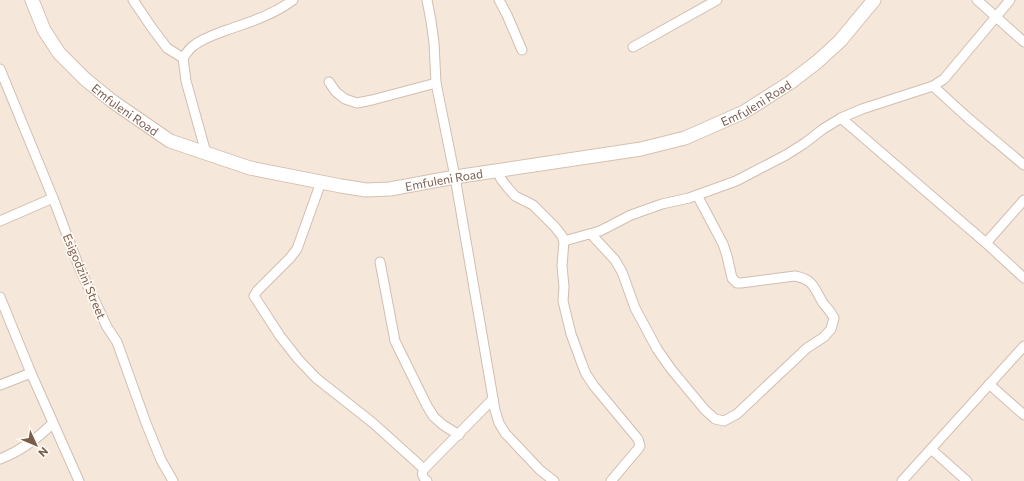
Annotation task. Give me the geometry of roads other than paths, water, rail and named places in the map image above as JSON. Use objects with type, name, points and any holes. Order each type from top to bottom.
[{"type":"street","name":"Emfuleni Road","points":[[32,0],[44,30],[59,53],[112,101],[160,134],[176,143],[250,168],[366,190],[390,189],[455,177],[641,149],[685,138],[744,112],[792,82],[840,41],[874,0]]},
{"type":"street","points":[[134,0],[167,48],[183,58]]},
{"type":"street","points":[[206,153],[186,81],[183,58],[192,47],[199,42],[267,15],[282,8],[293,0]]},
{"type":"street","points":[[427,0],[434,43],[436,83],[455,177],[493,399],[499,423],[505,433],[551,480]]},
{"type":"street","points":[[499,0],[522,50]]},
{"type":"street","points":[[633,47],[717,0]]},
{"type":"street","points":[[977,0],[1024,42]]},
{"type":"street","points":[[564,241],[600,231],[630,215],[662,204],[697,196],[736,181],[786,156],[841,118],[862,109],[933,86],[944,79],[1010,0]]},
{"type":"street","name":"Esigodzini Street","points":[[0,69],[53,198],[79,267],[107,327],[117,342],[146,423],[161,460],[173,481]]},
{"type":"street","points":[[329,82],[340,96],[357,103],[436,83]]},
{"type":"street","points":[[933,86],[958,110],[1024,165]]},
{"type":"street","points":[[841,118],[986,243],[1024,278]]},
{"type":"street","points":[[497,171],[501,180],[515,196],[533,205],[562,236],[564,241],[562,266],[564,287],[563,301],[571,334],[582,364],[586,374],[594,386],[638,439],[640,446],[611,481]]},
{"type":"street","points":[[321,182],[297,249],[256,292],[254,296],[280,336],[298,359],[316,378],[373,423],[424,469]]},
{"type":"street","points":[[591,234],[615,260],[627,283],[635,308],[657,349],[671,369],[705,410],[715,419],[724,421],[737,414],[807,348],[824,337],[832,329],[834,318],[817,290],[803,277],[795,276],[740,283],[734,281],[723,244],[697,196]]},
{"type":"street","points":[[0,221],[53,198]]},
{"type":"street","points":[[986,243],[1024,200]]},
{"type":"street","points":[[380,262],[395,341],[427,406],[434,417],[443,425],[459,435]]},
{"type":"street","points":[[1,300],[31,373],[79,481]]},
{"type":"street","points":[[902,481],[1024,346]]},
{"type":"street","points":[[0,385],[31,373]]},
{"type":"street","points":[[990,384],[1024,415]]},
{"type":"street","points":[[427,481],[423,477],[422,473],[424,469],[493,399]]},
{"type":"street","points":[[0,459],[34,440],[53,423]]},
{"type":"street","points":[[931,449],[967,481]]}]
